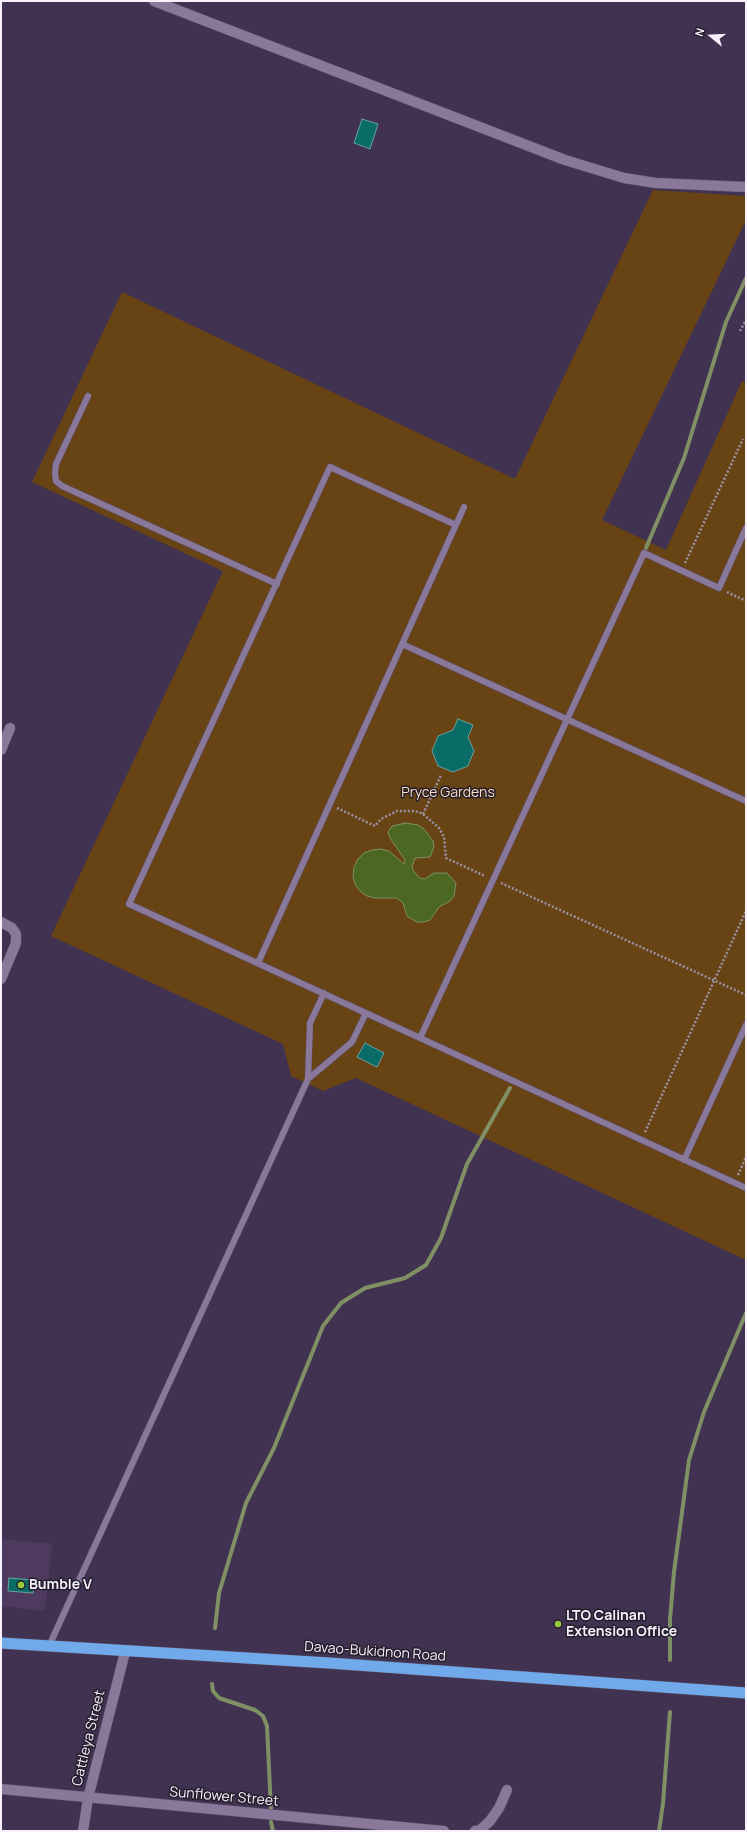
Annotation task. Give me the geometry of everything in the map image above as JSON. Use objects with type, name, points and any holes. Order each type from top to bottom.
[{"type":"highway","name":"Davao-Bukidnon Road","points":[[1,1643],[125,1652],[337,1664],[746,1693]]},
{"type":"street","points":[[157,1],[565,160],[624,178],[656,183],[746,187]]},
{"type":"street","points":[[1,750],[10,728]]},
{"type":"street","points":[[1,922],[12,928],[16,934],[16,943],[1,978]]},
{"type":"street","name":"Cattleya Street","points":[[83,1831],[88,1798],[125,1652]]},
{"type":"street","name":"Sunflower Street","points":[[1,1789],[382,1829],[444,1831]]},
{"type":"street","points":[[475,1831],[480,1830],[490,1821],[500,1808],[507,1790]]},
{"type":"lane","points":[[88,396],[56,464],[54,473],[56,481],[62,486],[277,584]]},
{"type":"lane","points":[[456,525],[330,467],[129,904],[746,1188]]},
{"type":"lane","points":[[258,963],[464,507]]},
{"type":"lane","points":[[420,1038],[644,553],[718,588],[746,528]]},
{"type":"lane","points":[[402,644],[746,801]]},
{"type":"lane","points":[[49,1646],[308,1079],[310,1023],[324,993]]},
{"type":"lane","points":[[308,1079],[352,1042],[366,1013]]},
{"type":"lane","points":[[684,1160],[746,1025]]},
{"type":"path","points":[[740,331],[746,320]]},
{"type":"path","points":[[682,571],[743,439]]},
{"type":"path","points":[[718,588],[746,601]]},
{"type":"path","points":[[423,814],[441,775]]},
{"type":"path","points":[[330,805],[375,826],[381,819],[397,811],[415,811],[423,814],[432,820],[442,832],[447,848],[446,858],[746,995]]},
{"type":"path","points":[[641,1139],[746,911]]},
{"type":"path","points":[[734,1182],[746,1157]]},
{"type":"shaded area","points":[[406,823],[418,825],[424,829],[433,841],[434,847],[430,857],[415,858],[412,867],[414,872],[420,878],[425,879],[434,873],[447,873],[456,883],[454,896],[450,901],[439,907],[430,920],[424,922],[417,922],[407,916],[403,903],[397,898],[376,898],[367,896],[360,891],[355,884],[353,876],[354,867],[358,859],[364,853],[372,850],[380,849],[389,851],[404,864],[405,860],[390,838],[388,832],[392,826]]},
{"type":"shaded area","points":[[2,1539],[52,1544],[45,1611],[1,1606]]},
{"type":"green space","name":"Pryce Gardens","points":[[653,190],[746,196],[746,220],[602,520],[666,550],[742,381],[746,383],[746,1260],[356,1078],[323,1091],[291,1076],[283,1044],[51,936],[223,571],[32,482],[122,292],[515,479]]},
{"type":"building","points":[[362,119],[378,124],[370,149],[354,143]]},
{"type":"building","points":[[458,719],[473,725],[468,737],[474,751],[468,766],[453,772],[438,766],[432,751],[438,736],[453,730]]},
{"type":"building","points":[[365,1043],[384,1053],[377,1067],[357,1057]]},
{"type":"building","name":"Bumble V","points":[[9,1578],[34,1580],[33,1593],[8,1591]]},
{"type":"waterway","points":[[646,548],[684,458],[726,322],[746,278]]},
{"type":"waterway","points":[[215,1628],[219,1593],[246,1503],[274,1448],[323,1326],[341,1303],[365,1288],[405,1278],[426,1265],[441,1238],[467,1164],[510,1088]]},
{"type":"waterway","points":[[670,1660],[670,1619],[674,1572],[689,1460],[704,1412],[746,1313]]},
{"type":"waterway","points":[[212,1684],[213,1691],[219,1698],[255,1710],[263,1716],[267,1726],[271,1810]]},
{"type":"waterway","points":[[659,1831],[663,1803],[670,1712]]},
{"type":"waterway","points":[[271,1822],[273,1831]]},
{"type":"place","name":"Bumble V","points":[[21,1585]]},
{"type":"place","name":"LTO Calinan Extension Office","points":[[558,1624]]}]
